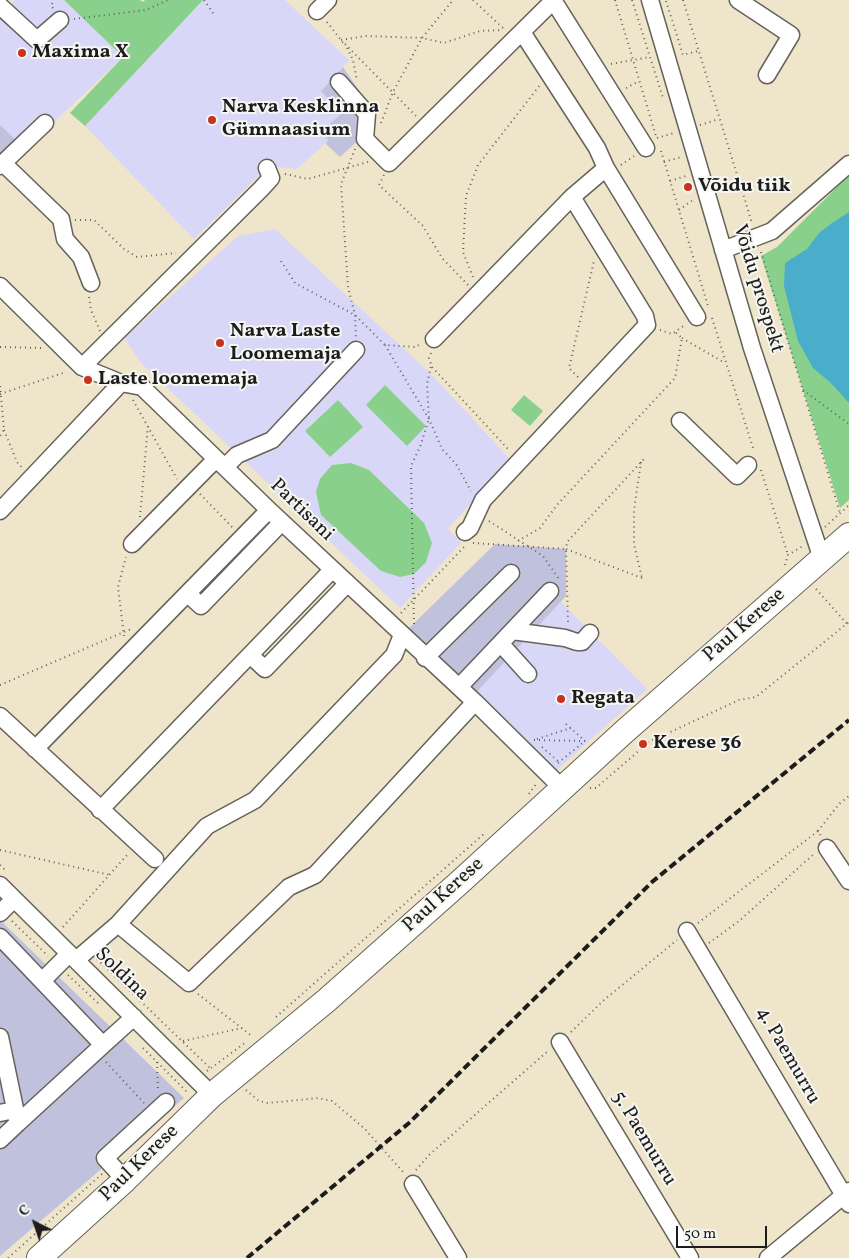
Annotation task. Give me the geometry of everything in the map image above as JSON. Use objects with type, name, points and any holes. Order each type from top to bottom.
[{"type":"highway","name":"Paul Kerese","points":[[39,1258],[126,1180],[206,1088],[225,1070],[327,1000],[460,882],[562,774],[794,572],[822,559],[849,535]]},
{"type":"street","points":[[339,82],[367,114],[378,152],[426,126],[554,0],[613,94],[654,144]]},
{"type":"street","name":"Võidu prospekt","points":[[650,0],[752,348],[822,559]]},
{"type":"street","points":[[738,0],[791,35],[767,75]]},
{"type":"street","points":[[0,6],[37,40],[60,20]]},
{"type":"street","points":[[522,32],[597,148],[606,168],[703,313]]},
{"type":"street","points":[[45,123],[2,165],[61,220],[65,239],[81,258],[91,283]]},
{"type":"street","points":[[723,250],[772,232],[849,164]]},
{"type":"street","points":[[434,339],[480,294],[572,197],[606,168]]},
{"type":"street","points":[[82,367],[199,251],[269,173]]},
{"type":"street","points":[[465,532],[470,528],[483,500],[647,325],[645,316],[572,197]]},
{"type":"street","name":"Partisani","points":[[0,286],[82,367],[124,383],[142,387],[347,584],[402,629],[425,658],[562,774]]},
{"type":"street","points":[[132,544],[187,488],[221,463],[237,454],[272,440],[356,350]]},
{"type":"street","points":[[0,511],[124,383]]},
{"type":"street","points":[[680,421],[738,476],[754,461]]},
{"type":"street","points":[[35,749],[269,510]]},
{"type":"street","points":[[188,594],[201,606],[282,522]]},
{"type":"street","points":[[100,810],[332,570]]},
{"type":"street","points":[[425,658],[511,573]]},
{"type":"street","points":[[250,655],[265,669],[347,584]]},
{"type":"street","points":[[459,687],[550,591]]},
{"type":"street","points":[[42,981],[118,924],[207,826],[255,800],[394,655],[402,629]]},
{"type":"street","points":[[512,631],[582,642],[590,633]]},
{"type":"street","points":[[500,644],[528,674]]},
{"type":"street","points":[[118,924],[189,983],[289,887],[315,875],[475,702]]},
{"type":"street","points":[[0,716],[155,859]]},
{"type":"street","points":[[827,848],[849,881]]},
{"type":"street","name":"Soldina","points":[[4,878],[14,899],[58,932],[72,957],[206,1088]]},
{"type":"street","points":[[1,912],[14,899]]},
{"type":"street","name":"4. Paemurru","points":[[687,931],[847,1197]]},
{"type":"street","points":[[0,937],[42,981],[100,1048]]},
{"type":"street","points":[[0,1140],[11,1115],[100,1048],[134,1017]]},
{"type":"street","points":[[0,1037],[11,1115]]},
{"type":"street","name":"5. Paemurru","points":[[560,1042],[690,1258]]},
{"type":"street","points":[[126,1180],[105,1158],[158,1106]]},
{"type":"street","points":[[412,1184],[458,1258]]},
{"type":"street","points":[[768,1258],[847,1197]]},
{"type":"path","points":[[60,20],[146,10],[168,0]]},
{"type":"path","points":[[204,0],[215,16]]},
{"type":"path","points":[[453,0],[422,38],[393,92],[378,152],[380,185],[422,226],[442,258],[480,294]]},
{"type":"path","points":[[341,40],[366,36],[422,38],[444,43],[480,31],[505,30],[474,0]]},
{"type":"path","points":[[615,0],[639,81],[654,144],[664,162],[679,210],[703,313],[726,364],[754,461],[794,572],[849,626]]},
{"type":"path","points":[[632,0],[663,99]]},
{"type":"path","points":[[666,0],[683,55],[698,51]]},
{"type":"path","points":[[683,0],[840,512]]},
{"type":"path","points":[[323,5],[341,40],[426,126]]},
{"type":"path","points":[[345,44],[353,60],[358,82],[353,98]]},
{"type":"path","points":[[596,67],[650,57]]},
{"type":"path","points":[[480,294],[463,252],[466,196],[478,165],[548,73]]},
{"type":"path","points":[[613,94],[639,81]]},
{"type":"path","points":[[671,125],[676,141]]},
{"type":"path","points":[[356,350],[355,315],[348,287],[340,184],[356,145],[378,152]]},
{"type":"path","points":[[664,162],[681,157],[678,149]]},
{"type":"path","points":[[269,173],[293,174],[308,179],[347,168],[378,152]]},
{"type":"path","points":[[670,181],[686,176],[689,184]]},
{"type":"path","points":[[679,210],[694,200],[691,192]]},
{"type":"path","points":[[61,220],[94,220],[124,248],[137,257],[199,251]]},
{"type":"path","points":[[589,388],[569,368],[599,242]]},
{"type":"path","points":[[281,261],[295,283],[355,315],[385,345],[429,419]]},
{"type":"path","points":[[91,283],[88,291],[91,310],[106,343]]},
{"type":"path","points":[[647,325],[672,334],[703,313]]},
{"type":"path","points":[[675,332],[726,364]]},
{"type":"path","points":[[518,541],[540,528],[557,505],[675,378],[682,338]]},
{"type":"path","points":[[385,345],[416,347],[422,342],[434,339],[429,358],[431,365],[519,460]]},
{"type":"path","points":[[0,347],[37,348],[67,352]]},
{"type":"path","points":[[402,629],[413,600],[411,466],[420,447],[429,419],[427,384],[431,365]]},
{"type":"path","points":[[0,394],[82,367]]},
{"type":"path","points":[[124,383],[136,406],[187,488],[242,537]]},
{"type":"path","points":[[0,386],[4,430],[17,462],[31,478]]},
{"type":"path","points":[[803,390],[849,424]]},
{"type":"path","points":[[0,417],[2,421]]},
{"type":"path","points":[[144,531],[138,513],[148,425]]},
{"type":"path","points":[[0,436],[4,430]]},
{"type":"path","points":[[402,629],[413,600],[467,543],[566,549],[642,578],[634,544],[634,510],[642,460],[567,542],[566,549],[568,627],[565,638]]},
{"type":"path","points":[[788,555],[799,550],[849,505]]},
{"type":"path","points":[[127,656],[118,587],[122,565],[132,544]]},
{"type":"path","points":[[562,774],[586,787],[596,788],[649,742],[739,700],[756,697],[848,623]]},
{"type":"path","points":[[0,685],[132,629]]},
{"type":"path","points":[[566,724],[586,741]]},
{"type":"path","points":[[571,728],[534,740],[586,741]]},
{"type":"path","points":[[527,796],[539,780],[562,774],[586,741]]},
{"type":"path","points":[[412,1184],[415,1172],[429,1155],[532,1064],[560,1042],[604,1000],[687,931],[818,831],[839,804],[849,796]]},
{"type":"path","points":[[275,1018],[490,829]]},
{"type":"path","points":[[704,958],[709,944],[739,921],[789,874],[815,853],[827,848],[818,831]]},
{"type":"path","points":[[99,1004],[58,932],[128,854],[134,840]]},
{"type":"path","points":[[0,850],[110,875]]},
{"type":"path","points":[[0,865],[4,878]]},
{"type":"path","points":[[1,912],[72,957],[182,1041],[210,1068],[225,1070],[259,1101],[268,1103],[318,1098],[332,1101],[371,1135],[412,1184]]},
{"type":"path","points":[[189,983],[196,991],[253,1038],[225,1070]]},
{"type":"path","points":[[182,1041],[242,1028]]},
{"type":"path","points":[[100,1048],[158,1106]]},
{"type":"path","points":[[143,1048],[187,1092]]},
{"type":"path","points":[[157,1062],[158,1106]]},
{"type":"path","points":[[206,1088],[210,1068]]},
{"type":"shaded area","points":[[15,0],[64,0],[123,57],[0,173],[0,16]]},
{"type":"shaded area","name":"Narva Kesklinna Gümnaasium","points":[[203,0],[285,0],[349,60],[321,91],[341,114],[321,132],[329,140],[297,169],[269,166],[194,239],[85,126]]},
{"type":"shaded area","points":[[343,67],[371,108],[373,127],[340,157],[326,144],[328,140],[321,132],[341,114],[321,91]]},
{"type":"shaded area","points":[[0,125],[15,139],[0,155]]},
{"type":"shaded area","points":[[275,229],[431,374],[510,459],[448,529],[461,543],[400,608],[142,364],[124,338],[238,236]]},
{"type":"shaded area","points":[[495,544],[566,549],[566,596],[471,698],[402,635]]},
{"type":"shaded area","points":[[550,591],[647,689],[549,777],[459,687]]},
{"type":"shaded area","points":[[0,920],[184,1098],[0,1256]]},
{"type":"green space","points":[[64,0],[140,0],[143,2],[145,0],[203,0],[85,126],[70,113],[123,57]]},
{"type":"green space","points":[[849,175],[849,500],[840,508],[761,256],[777,247]]},
{"type":"green space","points":[[385,385],[426,426],[407,446],[366,405]]},
{"type":"green space","points":[[524,395],[543,411],[530,426],[511,410]]},
{"type":"green space","points":[[338,400],[363,427],[330,457],[305,431]]},
{"type":"green space","points":[[351,463],[369,470],[424,523],[432,543],[426,562],[414,574],[400,577],[381,571],[321,515],[316,492],[320,479],[332,465]]},
{"type":"water","points":[[849,212],[849,403],[831,383],[813,368],[798,341],[784,286],[785,263],[807,249],[819,233]]},
{"type":"railway","points":[[247,1258],[409,1123],[652,882],[849,720]]},
{"type":"place","name":"Maxima X","points":[[22,53]]},
{"type":"place","name":"Narva Kesklinna Gümnaasium","points":[[212,120]]},
{"type":"place","name":"Võidu tiik","points":[[688,187]]},
{"type":"place","name":"Narva Laste Loomemaja","points":[[220,343]]},
{"type":"place","name":"Laste loomemaja","points":[[88,380]]},
{"type":"place","name":"Regata","points":[[561,699]]},
{"type":"place","name":"Kerese 36","points":[[643,744]]}]
